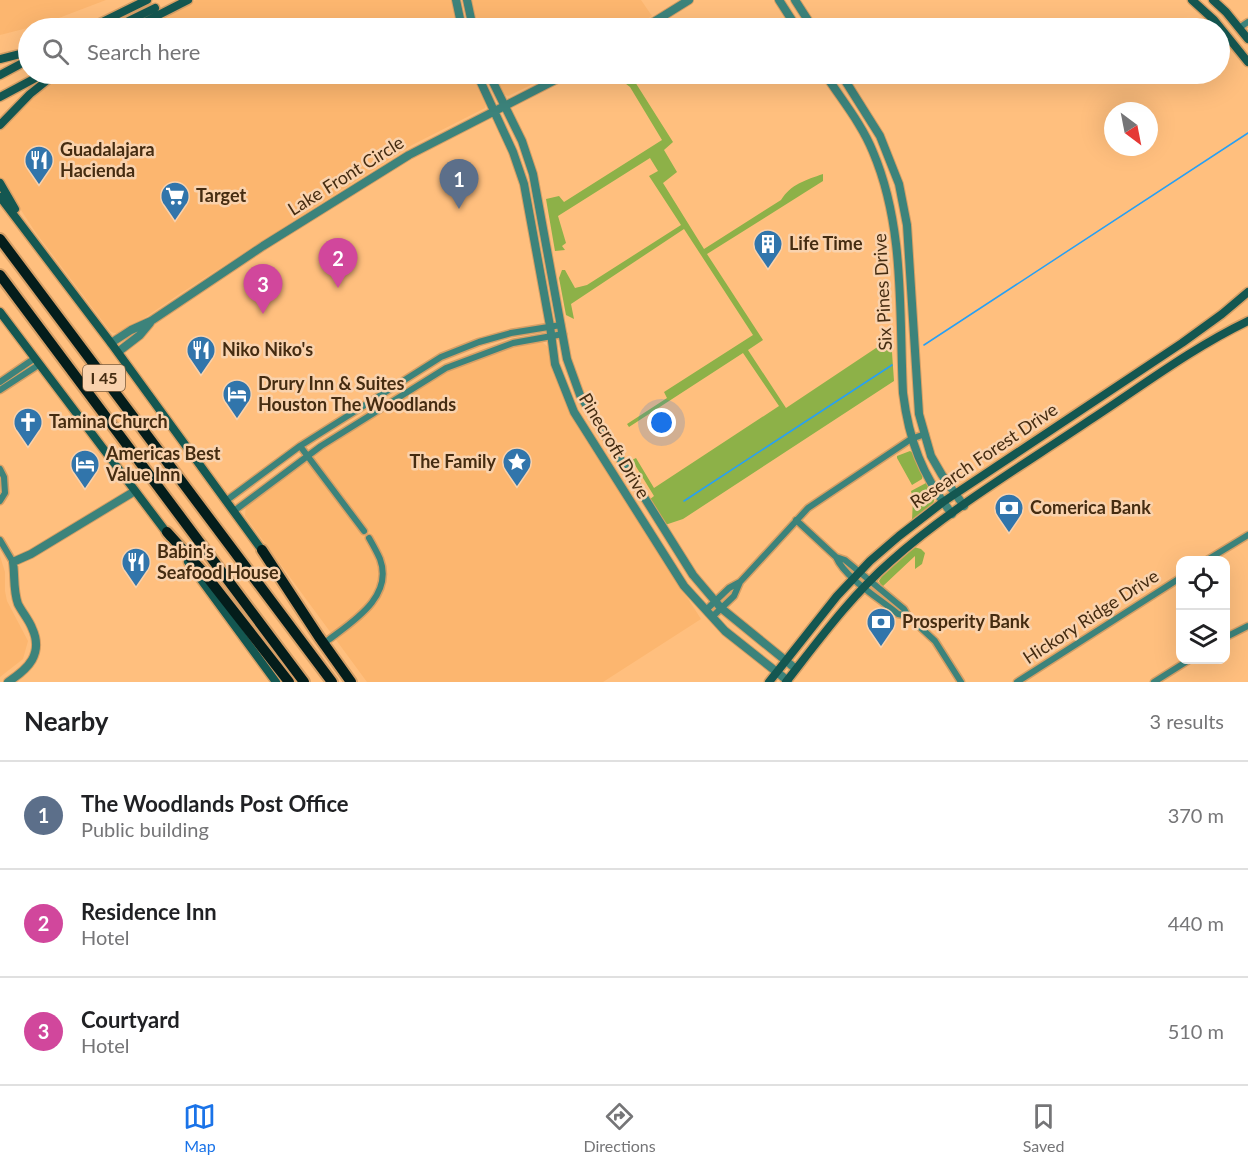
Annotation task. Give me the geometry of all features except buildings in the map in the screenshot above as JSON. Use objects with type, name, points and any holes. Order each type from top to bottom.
[{"type":"highway","name":"I 45","points":[[0,239],[332,682]]},
{"type":"highway","name":"I 45","points":[[0,275],[304,682]]},
{"type":"highway","points":[[167,532],[204,573],[290,682]]},
{"type":"highway","points":[[262,550],[351,682]]},
{"type":"main road","points":[[110,18],[138,4],[153,6],[188,0]]},
{"type":"main road","points":[[1192,0],[1212,18]]},
{"type":"main road","points":[[1213,0],[1248,39]]},
{"type":"main road","points":[[138,4],[145,17],[153,6]]},
{"type":"main road","points":[[1230,40],[1248,62]]},
{"type":"main road","points":[[0,59],[18,54]]},
{"type":"main road","points":[[0,75],[18,65]]},
{"type":"main road","points":[[0,97],[22,84]]},
{"type":"main road","points":[[0,125],[43,84]]},
{"type":"main road","points":[[0,183],[31,238]]},
{"type":"main road","points":[[0,197],[118,352],[358,682]]},
{"type":"main road","name":"Research Forest Drive","points":[[769,682],[856,575],[887,546],[943,502],[1182,343],[1248,292]]},
{"type":"main road","points":[[0,312],[167,532],[276,682]]},
{"type":"main road","name":"Research Forest Drive","points":[[787,681],[831,624],[868,584],[913,543],[952,514],[1182,359],[1248,321]]},
{"type":"main road","points":[[1182,343],[1182,359]]},
{"type":"main road","points":[[1064,438],[1064,430],[1069,418]]},
{"type":"street","points":[[456,0],[460,18]]},
{"type":"street","points":[[467,0],[471,18]]},
{"type":"street","points":[[660,18],[689,0]]},
{"type":"street","points":[[779,0],[791,18]]},
{"type":"street","points":[[795,0],[807,18]]},
{"type":"street","points":[[1239,27],[1248,22]]},
{"type":"street","name":"Pinecroft Drive","points":[[482,84],[513,152],[524,184],[558,375],[579,421],[684,586],[725,631],[787,681]]},
{"type":"street","name":"Pinecroft Drive","points":[[494,84],[522,141],[533,174],[573,378],[589,412],[693,575],[718,605],[796,669]]},
{"type":"street","name":"Lake Front Circle","points":[[111,343],[151,321],[263,246],[387,168],[426,145],[547,84]]},
{"type":"street","name":"Six Pines Drive","points":[[831,84],[873,151],[887,190],[896,238],[903,393],[911,439],[919,461],[952,514]]},
{"type":"street","name":"Six Pines Drive","points":[[847,84],[885,146],[900,190],[908,237],[919,414],[932,456],[964,506]]},
{"type":"street","points":[[896,238],[908,237]]},
{"type":"street","name":"Lake Front Circle","points":[[118,352],[140,335],[151,321]]},
{"type":"street","points":[[900,324],[913,324]]},
{"type":"street","points":[[227,500],[300,446],[441,357],[479,342],[561,325]]},
{"type":"street","points":[[234,510],[307,455],[446,368],[513,343],[563,334]]},
{"type":"street","points":[[0,382],[37,361]]},
{"type":"street","points":[[0,390],[37,361]]},
{"type":"street","points":[[709,614],[718,605],[734,596],[740,582],[796,520],[822,498],[911,439],[925,434]]},
{"type":"street","points":[[300,446],[364,531]]},
{"type":"street","points":[[0,469],[4,477],[5,493],[0,501]]},
{"type":"street","points":[[13,562],[31,554],[135,491]]},
{"type":"street","points":[[796,520],[836,556],[845,560],[856,575],[904,609],[908,616],[935,641],[961,682]]},
{"type":"street","points":[[1215,556],[1248,535]]},
{"type":"street","points":[[327,641],[363,613],[379,592],[382,576],[381,561],[369,538]]},
{"type":"street","points":[[0,540],[13,562],[15,595],[18,605],[32,626],[36,642],[33,660],[22,678],[8,682]]},
{"type":"street","name":"Hickory Ridge Drive","points":[[1017,682],[1176,581]]},
{"type":"street","points":[[1230,635],[1248,626]]},
{"type":"street","points":[[1154,682],[1183,664]]},
{"type":"shaded area","points":[[0,0],[106,0],[59,18],[18,18],[18,30],[0,35]]},
{"type":"shaded area","points":[[196,0],[452,0],[456,18],[160,18]]},
{"type":"shaded area","points":[[470,0],[641,0],[652,16],[649,18],[474,18]]},
{"type":"shaded area","points":[[47,84],[477,84],[486,104],[485,108],[412,145],[140,321],[120,333],[114,333],[110,331],[36,233],[0,178],[0,132],[38,91]]},
{"type":"shaded area","points":[[497,84],[533,84],[508,96],[501,93]]},
{"type":"shaded area","points":[[542,342],[549,348],[560,390],[578,428],[701,619],[603,682],[367,682],[245,516],[246,505],[319,450],[442,372],[510,347]]},
{"type":"shaded area","points":[[0,556],[5,572],[7,601],[28,641],[23,659],[0,677]]},
{"type":"green space","points":[[626,84],[636,84],[673,142],[664,150],[677,172],[663,183],[704,249],[781,200],[794,186],[823,174],[823,181],[707,254],[763,340],[748,350],[786,408],[891,338],[894,381],[683,519],[665,525],[649,500],[654,496],[632,460],[636,458],[654,488],[779,406],[743,353],[629,427],[627,424],[667,398],[664,392],[753,335],[684,229],[571,304],[574,319],[566,315],[559,278],[562,270],[565,270],[575,288],[587,285],[681,225],[649,176],[658,171],[650,158],[558,216],[566,243],[562,246],[565,250],[555,251],[546,199],[559,196],[564,202],[662,140]]},
{"type":"green space","points":[[910,451],[923,474],[922,479],[912,485],[897,458]]},
{"type":"green space","points":[[926,483],[933,491],[934,502],[912,520],[911,491]]},
{"type":"green space","points":[[914,547],[925,553],[922,564],[915,569],[915,556],[882,587],[879,581],[882,576]]},
{"type":"waterway","points":[[924,345],[1248,133]]},
{"type":"waterway","points":[[684,501],[892,365]]},
{"type":"place","name":"Guadalajara Hacienda","points":[[39,186]]},
{"type":"place","name":"The Woodlands Post Office","points":[[459,209]]},
{"type":"place","name":"Target","points":[[175,222]]},
{"type":"place","name":"Life Time","points":[[768,270]]},
{"type":"place","name":"Residence Inn","points":[[338,288]]},
{"type":"place","name":"Courtyard","points":[[263,314]]},
{"type":"place","name":"Niko Niko's","points":[[201,376]]},
{"type":"place","name":"Drury Inn & Suites Houston The Woodlands","points":[[237,420]]},
{"type":"place","name":"Tamina Church","points":[[28,448]]},
{"type":"place","name":"The Family","points":[[517,488]]},
{"type":"place","name":"Americas Best Value Inn","points":[[85,490]]},
{"type":"place","name":"Comerica Bank","points":[[1009,534]]},
{"type":"place","name":"Babin's Seafood House","points":[[136,588]]},
{"type":"place","name":"Prosperity Bank","points":[[881,648]]}]
